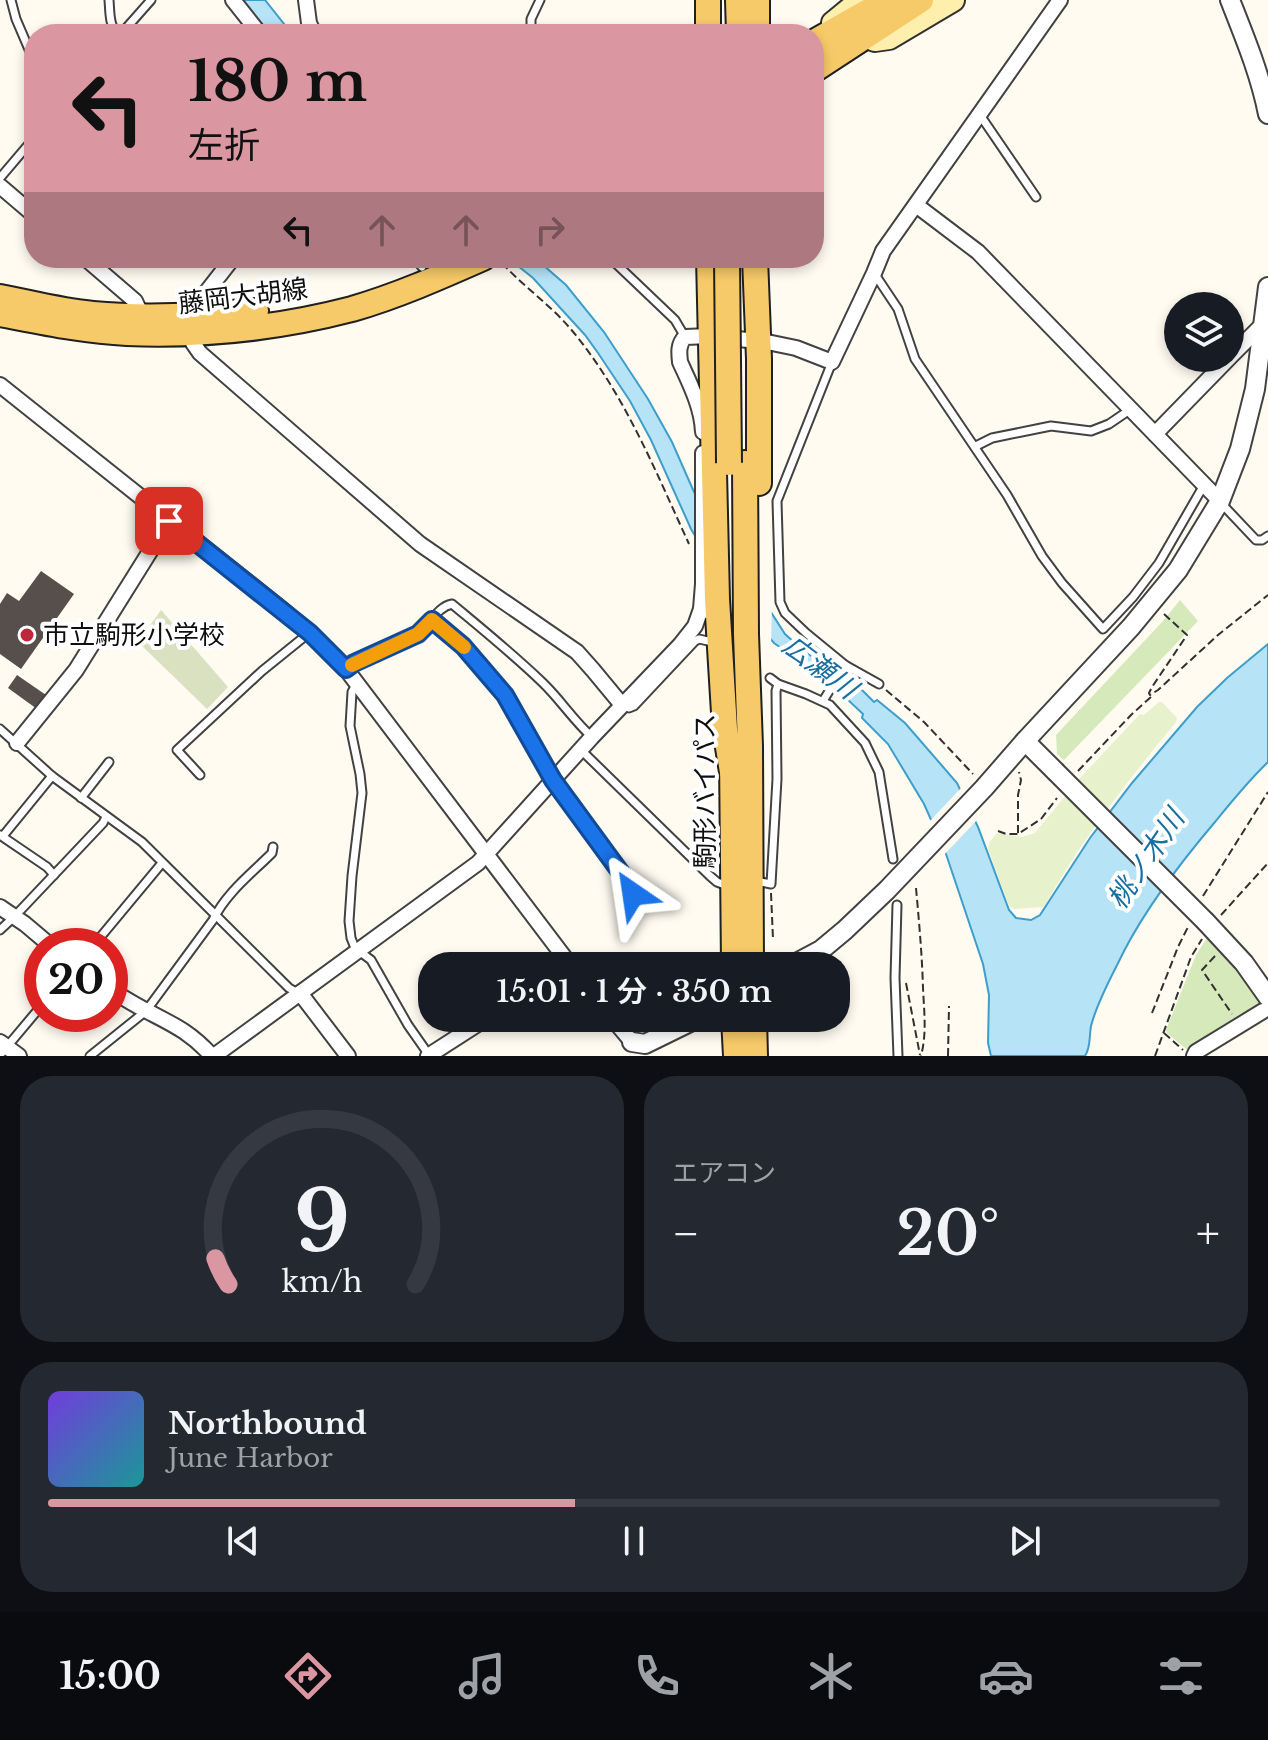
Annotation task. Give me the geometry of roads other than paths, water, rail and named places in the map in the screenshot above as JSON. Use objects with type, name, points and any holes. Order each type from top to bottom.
[{"type":"main road","points":[[708,0],[708,24]]},
{"type":"main road","points":[[724,0],[725,24]]},
{"type":"main road","points":[[738,0],[739,24]]},
{"type":"main road","points":[[757,0],[757,24]]},
{"type":"main road","points":[[824,32],[861,0]]},
{"type":"main road","points":[[824,35],[888,0]]},
{"type":"main road","points":[[824,63],[921,0]]},
{"type":"main road","points":[[865,36],[875,40],[889,38],[953,0]]},
{"type":"main road","name":"藤岡大胡線","points":[[0,314],[125,333],[194,324],[313,301],[355,291],[409,268]]},
{"type":"main road","name":"藤岡大胡線","points":[[0,297],[63,310],[142,316],[194,324],[269,325],[353,308],[468,268]]},
{"type":"main road","points":[[709,268],[709,482],[725,615]]},
{"type":"main road","points":[[727,268],[737,463],[745,545]]},
{"type":"main road","points":[[737,463],[742,268]]},
{"type":"main road","points":[[725,615],[745,545],[758,341],[755,268]]},
{"type":"main road","name":"駒形バイパス","points":[[725,615],[750,746],[751,952]]},
{"type":"main road","name":"駒形バイパス","points":[[725,615],[732,772],[734,952]]},
{"type":"main road","points":[[735,1032],[736,1056]]},
{"type":"main road","points":[[754,1032],[755,1056]]},
{"type":"street","points":[[233,0],[252,24]]},
{"type":"street","points":[[306,0],[309,24]]},
{"type":"street","points":[[709,482],[702,417],[680,362],[679,347],[685,337],[758,341],[796,348],[832,362],[883,251],[1060,0]]},
{"type":"street","points":[[1230,0],[1258,74],[1268,114]]},
{"type":"street","points":[[0,186],[24,206]]},
{"type":"street","points":[[916,205],[978,252],[1220,501]]},
{"type":"street","points":[[97,268],[135,301],[142,316]]},
{"type":"street","points":[[225,268],[201,299],[194,324],[193,343],[200,353],[412,538],[577,652],[622,705]]},
{"type":"street","points":[[817,952],[845,930],[914,861],[980,783],[1025,741],[1131,627],[1178,570],[1220,501],[1240,449],[1252,406],[1266,321],[1268,287]]},
{"type":"street","points":[[1244,344],[1266,321]]},
{"type":"street","points":[[1155,434],[1216,372]]},
{"type":"street","points":[[0,385],[310,633],[346,669],[559,952]]},
{"type":"street","points":[[17,743],[76,670],[169,521]]},
{"type":"street","points":[[128,1000],[177,1026],[219,1054],[478,863],[695,626],[725,615]]},
{"type":"street","points":[[1025,741],[1210,925],[1256,979],[1266,1004],[1190,1054]]},
{"type":"street","points":[[0,907],[28,928]]},
{"type":"street","points":[[300,993],[348,1056]]},
{"type":"street","points":[[428,1056],[465,1032]]},
{"type":"street","points":[[623,1032],[634,1046],[669,1032]]},
{"type":"street","points":[[2,1048],[19,1056]]},
{"type":"lane","points":[[11,0],[24,38]]},
{"type":"lane","points":[[109,0],[112,24]]},
{"type":"lane","points":[[129,24],[151,0]]},
{"type":"lane","points":[[531,24],[540,0]]},
{"type":"lane","points":[[980,115],[1036,197]]},
{"type":"lane","points":[[0,178],[24,150]]},
{"type":"lane","points":[[620,268],[675,320],[685,337]]},
{"type":"lane","points":[[874,273],[898,309],[915,359],[976,446],[1042,556],[1103,629],[1159,563],[1204,485]]},
{"type":"lane","points":[[832,362],[777,501],[780,602],[795,624],[844,668],[879,684]]},
{"type":"lane","points":[[976,446],[992,438],[1051,426],[1091,431],[1109,424],[1131,409]]},
{"type":"lane","points":[[1220,501],[1256,540],[1268,536]]},
{"type":"lane","points":[[346,669],[418,634],[442,608],[452,604],[543,683],[592,737]]},
{"type":"lane","points":[[432,620],[463,646],[505,695],[553,780],[632,888],[633,894]]},
{"type":"lane","points":[[200,775],[177,750],[262,671],[310,633]]},
{"type":"lane","points":[[622,705],[629,708],[634,706],[695,641],[708,641]]},
{"type":"lane","points":[[825,698],[844,668]]},
{"type":"lane","points":[[770,678],[778,684],[825,698],[865,743],[882,784],[893,859]]},
{"type":"lane","points":[[357,683],[352,692],[350,726],[362,793],[352,876],[351,938],[353,945],[371,960],[428,1056]]},
{"type":"lane","points":[[761,882],[771,884],[778,684]]},
{"type":"lane","points":[[0,729],[52,776],[142,842],[289,988],[300,993]]},
{"type":"lane","points":[[581,750],[710,876],[725,885]]},
{"type":"lane","points":[[81,798],[109,762]]},
{"type":"lane","points":[[52,776],[1,836],[54,875]]},
{"type":"lane","points":[[0,930],[106,817]]},
{"type":"lane","points":[[90,1056],[146,1011],[231,894],[272,853],[273,847]]},
{"type":"lane","points":[[108,928],[162,863]]},
{"type":"lane","points":[[897,905],[895,978],[898,1056]]},
{"type":"lane","points":[[2,1048],[24,1024]]},
{"type":"water","points":[[243,0],[265,0],[284,24],[261,24]]},
{"type":"water","points":[[520,268],[546,268],[566,285],[604,332],[648,399],[672,442],[694,492],[785,634],[905,723],[957,783],[978,827],[1009,910],[1016,918],[1031,920],[1040,915],[1090,838],[1132,783],[1197,707],[1268,644],[1268,762],[1190,853],[1143,918],[1101,998],[1085,1056],[991,1056],[988,1043],[989,995],[983,964],[945,851],[924,804],[888,744],[862,718],[863,714],[828,681],[774,643],[726,587],[691,529],[630,401],[585,335]]},
{"type":"place","name":"市立駒形小学校","points":[[27,635]]},
{"type":"water label","name":"広瀬川","points":[[820,667]]},
{"type":"water label","name":"桃ノ木川","points":[[1146,859]]}]
